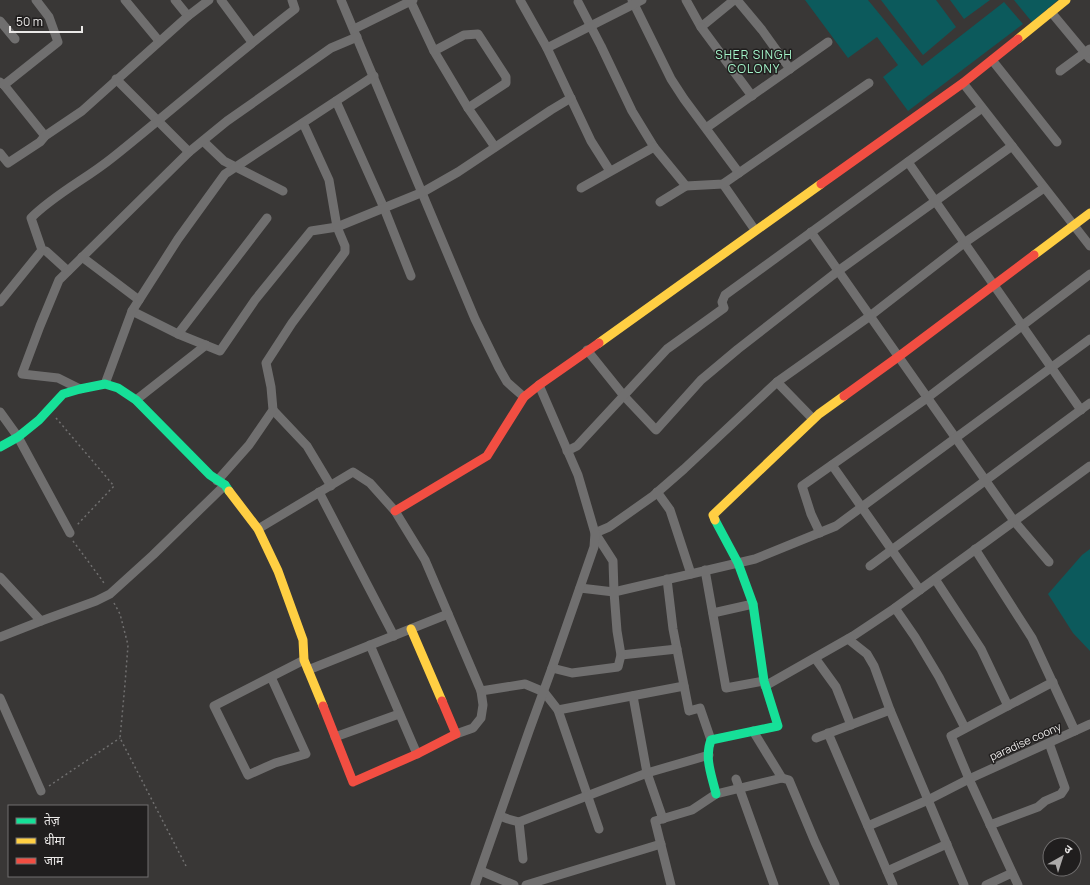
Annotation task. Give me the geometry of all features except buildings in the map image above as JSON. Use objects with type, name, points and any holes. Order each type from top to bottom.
[{"type":"street","points":[[36,0],[49,16],[58,42],[2,84],[45,136]]},
{"type":"street","points":[[125,0],[159,41]]},
{"type":"street","points":[[175,0],[188,16]]},
{"type":"street","points":[[0,169],[82,111],[159,41],[209,0]]},
{"type":"street","points":[[221,0],[252,42]]},
{"type":"street","points":[[68,271],[42,250],[31,218],[41,208],[107,161],[158,121],[252,42],[295,9],[292,0]]},
{"type":"street","points":[[341,0],[423,192],[475,319],[498,368],[507,382],[524,397]]},
{"type":"street","points":[[80,389],[58,378],[22,374],[59,280],[189,152],[227,121],[331,48],[411,0],[434,51],[468,108],[495,147]]},
{"type":"street","points":[[520,0],[547,48],[591,141],[610,171]]},
{"type":"street","points":[[686,0],[701,27],[752,96]]},
{"type":"street","points":[[701,27],[734,0]]},
{"type":"street","points":[[737,0],[762,30],[790,69]]},
{"type":"street","points":[[395,511],[487,456],[524,397],[539,385],[963,83],[1066,0]]},
{"type":"street","points":[[547,48],[636,1],[671,79],[684,100],[739,173]]},
{"type":"street","points":[[578,2],[632,111],[654,146],[686,186]]},
{"type":"street","points":[[1051,12],[1088,54],[1060,72]]},
{"type":"street","points":[[0,21],[15,39]]},
{"type":"street","points":[[434,51],[464,35],[478,34],[506,77],[506,84],[468,108]]},
{"type":"street","points":[[706,128],[828,42]]},
{"type":"street","points":[[992,60],[1057,142]]},
{"type":"street","points":[[105,384],[132,311],[178,239],[225,174],[237,168],[247,159],[374,76]]},
{"type":"street","points":[[116,79],[189,152]]},
{"type":"street","points":[[660,202],[686,186],[723,184],[869,83]]},
{"type":"street","points":[[963,83],[1090,246]]},
{"type":"street","points":[[132,311],[178,334],[220,351],[255,300],[310,231],[337,227],[423,192],[458,172],[571,98]]},
{"type":"street","points":[[336,101],[384,208],[411,276]]},
{"type":"street","points":[[567,451],[577,446],[667,349],[724,308],[722,302],[725,295],[982,108]]},
{"type":"street","points":[[303,123],[330,180],[337,227],[345,246],[345,252],[292,323],[266,363],[271,387],[273,410],[307,446],[331,486]]},
{"type":"street","points":[[203,141],[224,161],[283,191]]},
{"type":"street","points":[[581,188],[654,146]]},
{"type":"street","points":[[587,350],[624,396],[656,430],[701,380],[738,349],[838,271],[1012,146]]},
{"type":"street","points":[[0,153],[8,163]]},
{"type":"street","points":[[908,162],[1081,410]]},
{"type":"street","points":[[723,184],[755,230]]},
{"type":"street","points":[[595,533],[609,527],[657,492],[684,469],[777,382],[870,316],[964,243],[1044,188]]},
{"type":"street","points":[[716,794],[708,755],[708,745],[711,740],[778,726],[765,684],[752,604],[738,563],[713,515],[819,414],[898,357],[1090,213]]},
{"type":"street","points":[[178,334],[267,218]]},
{"type":"street","points":[[811,232],[1014,521],[1049,562]]},
{"type":"street","points":[[0,302],[42,250]]},
{"type":"street","points":[[82,257],[139,300]]},
{"type":"street","points":[[820,533],[802,486],[927,398],[1090,274]]},
{"type":"street","points":[[580,588],[614,592],[755,559],[836,526],[1090,339]]},
{"type":"street","points":[[136,400],[206,345]]},
{"type":"street","points":[[777,382],[813,419]]},
{"type":"street","points":[[0,447],[18,437],[39,420],[63,394],[105,384],[118,388],[136,400],[210,475],[221,483],[240,504],[258,529],[278,571],[303,640],[304,660],[353,782],[417,754],[456,734],[473,728],[481,718],[483,705],[480,691],[448,614],[425,560],[395,511],[370,483],[353,472],[258,529]]},
{"type":"street","points":[[539,385],[578,475],[595,533],[613,561],[617,631],[621,655],[618,667],[572,673],[552,668]]},
{"type":"street","points":[[870,566],[1090,403]]},
{"type":"street","points":[[0,637],[96,601],[110,594],[153,555],[221,483],[273,410]]},
{"type":"street","points":[[0,412],[18,437],[70,532]]},
{"type":"street","points":[[832,465],[920,590]]},
{"type":"street","points":[[705,570],[726,688],[765,684],[848,639],[895,608],[1090,466]]},
{"type":"street","points":[[319,492],[394,636]]},
{"type":"street","points":[[657,492],[670,510],[691,574]]},
{"type":"street","points":[[475,885],[594,547],[595,533]]},
{"type":"street","points":[[975,549],[1032,638],[1075,731]]},
{"type":"street","points":[[0,577],[41,621]]},
{"type":"street","points":[[667,579],[676,649],[689,711],[700,708],[711,740]]},
{"type":"street","points":[[935,579],[981,649],[1008,706]]},
{"type":"street","points":[[713,613],[752,604]]},
{"type":"street","points":[[895,608],[915,637],[939,677],[965,728]]},
{"type":"street","points":[[308,670],[448,614]]},
{"type":"street","points":[[411,629],[456,734]]},
{"type":"street","points":[[848,639],[867,654],[874,666],[890,710],[964,885]]},
{"type":"street","points":[[370,645],[417,754]]},
{"type":"street","points":[[621,655],[676,649]]},
{"type":"street","points":[[815,658],[836,687],[851,725]]},
{"type":"street","points":[[271,677],[306,754],[275,763],[248,775],[214,706],[304,660]]},
{"type":"street","points":[[1018,885],[969,779],[951,736],[1053,682]]},
{"type":"street","points":[[480,691],[525,684],[544,692],[558,710],[599,829]]},
{"type":"street","points":[[558,710],[684,686]]},
{"type":"street","points":[[633,696],[647,773],[662,819]]},
{"type":"street","points":[[0,698],[41,791]]},
{"type":"street","points":[[816,738],[890,710]]},
{"type":"street","points":[[335,737],[399,714]]},
{"type":"street","name":"paradise coony","points":[[868,826],[928,800],[969,779],[1090,724]]},
{"type":"street","points":[[753,731],[782,778]]},
{"type":"street","points":[[828,733],[893,885]]},
{"type":"street","points":[[990,825],[1038,807],[1044,801],[1061,794],[1065,788],[1049,743]]},
{"type":"street","points":[[500,816],[508,820],[519,822],[647,773],[708,755]]},
{"type":"street","points":[[671,885],[655,821],[692,810],[716,794],[782,778],[790,780],[815,842],[835,885]]},
{"type":"street","points":[[736,779],[774,885]]},
{"type":"street","points":[[519,822],[522,859]]},
{"type":"street","points":[[526,885],[661,844]]},
{"type":"street","points":[[887,871],[947,844]]},
{"type":"street","points":[[481,871],[514,885]]},
{"type":"street","points":[[986,885],[1012,873]]},
{"type":"path","points":[[49,410],[114,486],[70,532],[69,536],[102,580],[120,614],[128,645],[126,684],[120,738],[186,866]]},
{"type":"path","points":[[41,791],[120,738]]},
{"type":"water","points":[[805,0],[868,0],[922,66],[1004,2],[1023,24],[908,111],[883,77],[898,65],[877,37],[848,58]]},
{"type":"water","points":[[881,0],[936,0],[956,27],[923,55]]},
{"type":"water","points":[[950,0],[990,0],[964,19]]},
{"type":"water","points":[[1014,0],[1058,0],[1032,22]]},
{"type":"water","points":[[1090,549],[1090,651],[1073,633],[1048,594],[1082,555]]},
{"type":"traffic: fast","points":[[0,447],[18,437],[39,420],[63,394],[105,384],[118,388],[136,400],[210,475],[225,485],[229,491]]},
{"type":"traffic: fast","points":[[715,520],[738,563],[753,604],[764,681],[778,726],[711,740],[708,760],[716,794]]},
{"type":"traffic: slow","points":[[1018,39],[1066,0]]},
{"type":"traffic: slow","points":[[599,343],[821,184]]},
{"type":"traffic: slow","points":[[1034,255],[1090,213]]},
{"type":"traffic: slow","points":[[715,520],[713,515],[819,414],[844,396]]},
{"type":"traffic: slow","points":[[229,491],[258,529],[278,571],[303,640],[304,660],[323,706]]},
{"type":"traffic: slow","points":[[411,629],[442,701]]},
{"type":"traffic: jam","points":[[821,184],[963,83],[1018,39]]},
{"type":"traffic: jam","points":[[844,396],[1034,255]]},
{"type":"traffic: jam","points":[[395,511],[487,456],[524,397],[599,343]]},
{"type":"traffic: jam","points":[[323,706],[353,782],[417,754],[456,734],[442,701]]},
{"type":"district","name":"SHER SINGH COLONY","points":[[754,61]]}]
